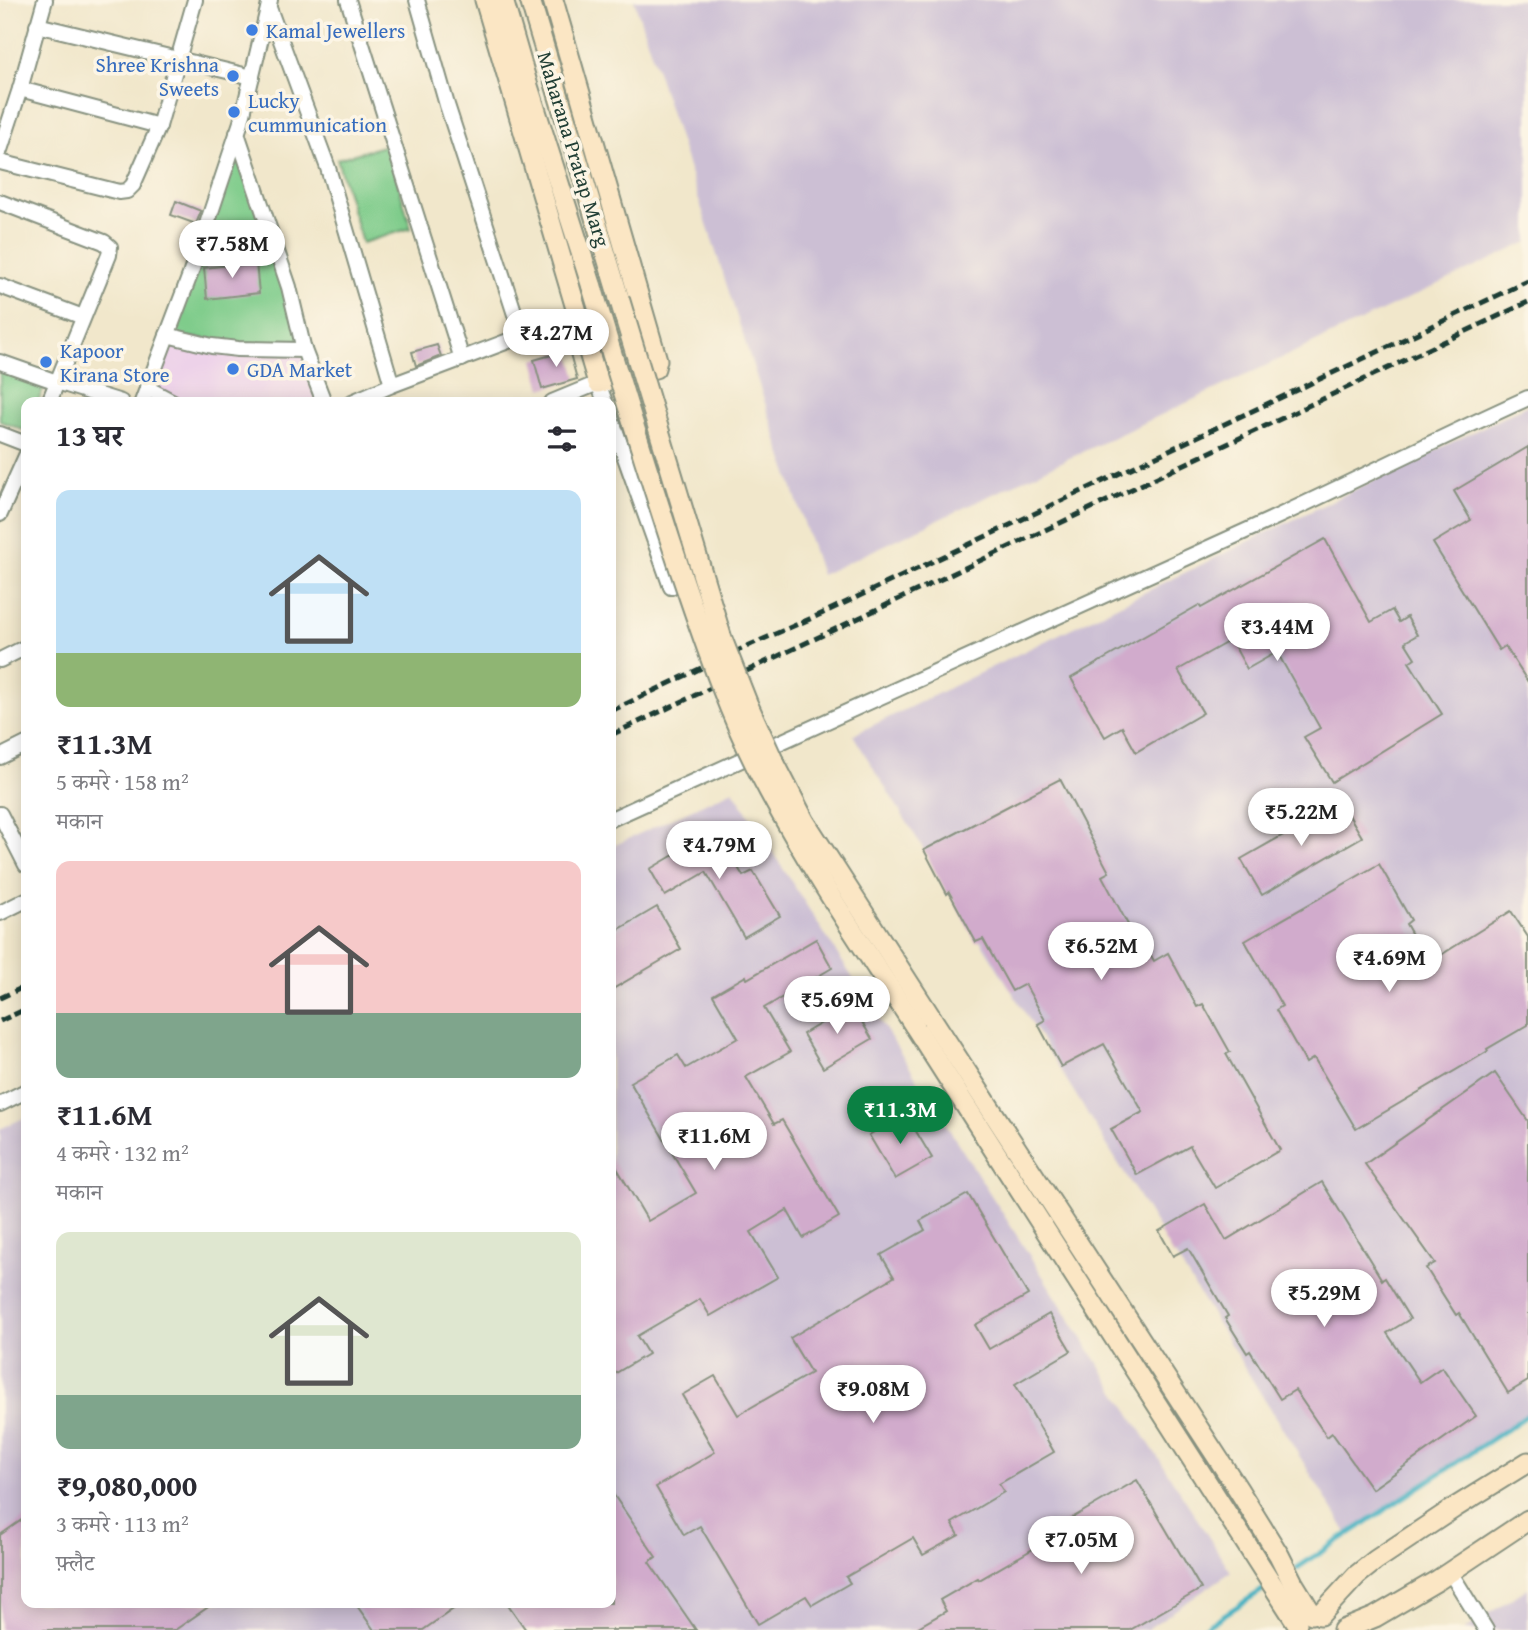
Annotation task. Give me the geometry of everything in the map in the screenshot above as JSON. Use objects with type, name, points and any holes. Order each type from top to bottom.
[{"type":"main road","points":[[485,0],[598,383],[655,368],[657,360],[553,0]]},
{"type":"main road","name":"Maharana Pratap Marg","points":[[503,0],[658,503],[702,634],[736,721],[768,790],[835,903],[923,1022]]},
{"type":"main road","name":"Maharana Pratap Marg","points":[[530,0],[722,639],[772,758],[805,821],[923,1022]]},
{"type":"main road","points":[[923,1022],[1238,1489],[1293,1583],[1300,1623]]},
{"type":"main road","points":[[1300,1623],[1376,1560],[1454,1507],[1528,1462]]},
{"type":"main road","points":[[1343,1630],[1375,1617],[1450,1572],[1528,1520]]},
{"type":"main road","points":[[1300,1623],[1328,1618],[1336,1630]]},
{"type":"street","points":[[0,150],[45,0]]},
{"type":"street","points":[[0,162],[118,192],[127,191],[139,174],[159,126],[195,0]]},
{"type":"street","points":[[348,0],[462,359]]},
{"type":"street","points":[[417,0],[447,105],[522,336]]},
{"type":"street","points":[[269,3],[328,168],[392,385]]},
{"type":"street","points":[[144,397],[190,275],[237,133],[269,3]]},
{"type":"street","points":[[37,25],[252,76]]},
{"type":"street","points":[[20,89],[159,126]]},
{"type":"street","points":[[237,133],[289,288],[304,350],[322,397]]},
{"type":"street","points":[[0,202],[104,242],[110,247],[51,397]]},
{"type":"street","points":[[0,286],[83,317]]},
{"type":"street","points":[[364,397],[578,315]]},
{"type":"street","points":[[167,335],[237,349],[304,350]]},
{"type":"street","points":[[0,362],[105,397]]},
{"type":"street","points":[[564,397],[598,383],[603,397]]},
{"type":"street","points":[[147,388],[164,397]]},
{"type":"street","points":[[616,817],[1293,510],[1528,398]]},
{"type":"street","points":[[616,432],[671,587]]},
{"type":"street","points":[[0,434],[21,442]]},
{"type":"street","points":[[0,514],[21,467]]},
{"type":"street","points":[[0,660],[21,650]]},
{"type":"street","points":[[0,757],[21,746]]},
{"type":"street","points":[[0,814],[21,855]]},
{"type":"street","points":[[0,913],[21,902]]},
{"type":"street","points":[[0,1104],[21,1094]]},
{"type":"street","points":[[1450,1572],[1486,1630]]},
{"type":"shaded area","points":[[634,0],[1528,0],[1528,242],[821,575]]},
{"type":"shaded area","name":"GDA Market","points":[[167,335],[304,350],[322,397],[164,397],[147,388]]},
{"type":"shaded area","points":[[1528,405],[1528,1416],[1349,1536],[853,735]]},
{"type":"shaded area","points":[[733,790],[1231,1572],[1146,1630],[0,1630],[0,1129],[21,1119],[21,1608],[616,1608],[616,845]]},
{"type":"shaded area","points":[[1528,1588],[1528,1630],[1464,1630]]},
{"type":"green space","points":[[237,133],[304,350],[167,335]]},
{"type":"green space","points":[[387,145],[411,228],[362,243],[337,159]]},
{"type":"green space","points":[[0,369],[44,387],[40,397],[21,397],[21,429],[0,421]]},
{"type":"building","points":[[176,201],[201,211],[196,224],[171,215]]},
{"type":"building","points":[[256,262],[259,293],[207,299],[204,268]]},
{"type":"building","points":[[437,345],[441,356],[416,366],[412,352]]},
{"type":"building","points":[[569,350],[577,379],[542,389],[534,360]]},
{"type":"building","points":[[1528,447],[1528,682],[1505,646],[1499,650],[1433,543],[1471,520],[1454,491]]},
{"type":"building","points":[[1325,539],[1371,622],[1392,610],[1399,622],[1407,617],[1417,635],[1405,642],[1415,658],[1409,662],[1442,714],[1332,782],[1304,737],[1320,728],[1277,652],[1247,669],[1231,640],[1178,670],[1203,713],[1136,752],[1122,727],[1105,737],[1071,678],[1199,605],[1201,608]]},
{"type":"building","points":[[1060,779],[1109,872],[1102,876],[1134,936],[1139,934],[1154,961],[1168,953],[1197,1007],[1203,1004],[1230,1052],[1226,1054],[1280,1150],[1215,1188],[1190,1146],[1137,1175],[1111,1129],[1143,1112],[1104,1044],[1061,1067],[1038,1024],[1045,1020],[1025,984],[1012,991],[983,939],[976,942],[924,850]]},
{"type":"building","points":[[1341,802],[1362,837],[1262,895],[1241,859]]},
{"type":"building","points":[[716,830],[743,876],[753,871],[780,916],[744,937],[706,872],[665,896],[650,869]]},
{"type":"building","points":[[1379,864],[1411,920],[1406,924],[1428,963],[1511,911],[1528,937],[1528,1025],[1356,1129],[1314,1058],[1306,1063],[1276,1010],[1282,1006],[1245,941]]},
{"type":"building","points":[[657,907],[681,949],[616,987],[616,931]]},
{"type":"building","points":[[816,939],[832,968],[764,1008],[790,1052],[746,1077],[774,1124],[782,1120],[839,1217],[803,1238],[787,1210],[751,1232],[778,1277],[710,1316],[700,1299],[637,1336],[648,1354],[616,1373],[616,1167],[648,1221],[696,1193],[630,1082],[678,1055],[686,1068],[738,1038],[713,995],[746,976],[747,979]]},
{"type":"building","points":[[852,1005],[872,1039],[823,1068],[803,1034]]},
{"type":"building","points":[[1495,1073],[1528,1121],[1528,1381],[1508,1393],[1459,1313],[1456,1315],[1426,1268],[1435,1263],[1365,1164]]},
{"type":"building","points":[[905,1113],[932,1158],[895,1179],[869,1135]]},
{"type":"building","points":[[1322,1182],[1382,1280],[1385,1278],[1410,1319],[1387,1333],[1420,1382],[1442,1367],[1476,1416],[1372,1489],[1332,1433],[1327,1437],[1295,1390],[1280,1399],[1250,1351],[1247,1353],[1225,1318],[1228,1316],[1188,1248],[1173,1256],[1159,1231],[1205,1204],[1226,1240]]},
{"type":"building","points":[[968,1194],[1028,1295],[975,1325],[989,1349],[1049,1314],[1071,1351],[1015,1384],[1054,1452],[999,1484],[1004,1492],[952,1523],[959,1535],[923,1555],[913,1538],[846,1577],[850,1583],[812,1605],[806,1596],[758,1624],[700,1526],[684,1535],[656,1487],[715,1452],[682,1395],[715,1376],[738,1415],[811,1373],[790,1338],[894,1277],[881,1255],[925,1230],[920,1221]]},
{"type":"building","points":[[1137,1480],[1201,1589],[1130,1630],[913,1630],[946,1611],[940,1600],[1052,1538],[1048,1532]]},
{"type":"building","points":[[616,1498],[656,1557],[649,1562],[696,1630],[526,1630],[511,1608],[616,1608]]},
{"type":"building","points":[[21,1520],[21,1608],[207,1608],[175,1630],[0,1630],[0,1535]]},
{"type":"building","points":[[359,1608],[455,1608],[423,1630],[374,1630]]},
{"type":"waterway","points":[[1297,1568],[1528,1415]]},
{"type":"waterway","points":[[1201,1630],[1264,1589]]},
{"type":"railway","points":[[616,709],[1528,281]]},
{"type":"railway","points":[[616,733],[1528,302]]},
{"type":"railway","points":[[0,998],[21,988]]},
{"type":"railway","points":[[0,1021],[21,1011]]},
{"type":"place","name":"Kamal Jewellers","points":[[252,30]]},
{"type":"place","name":"Shree Krishna Sweets","points":[[233,76]]},
{"type":"place","name":"Lucky cummunication","points":[[234,112]]},
{"type":"place","name":"Kapoor Kirana Store","points":[[46,362]]},
{"type":"place","name":"GDA Market","points":[[233,369]]}]
